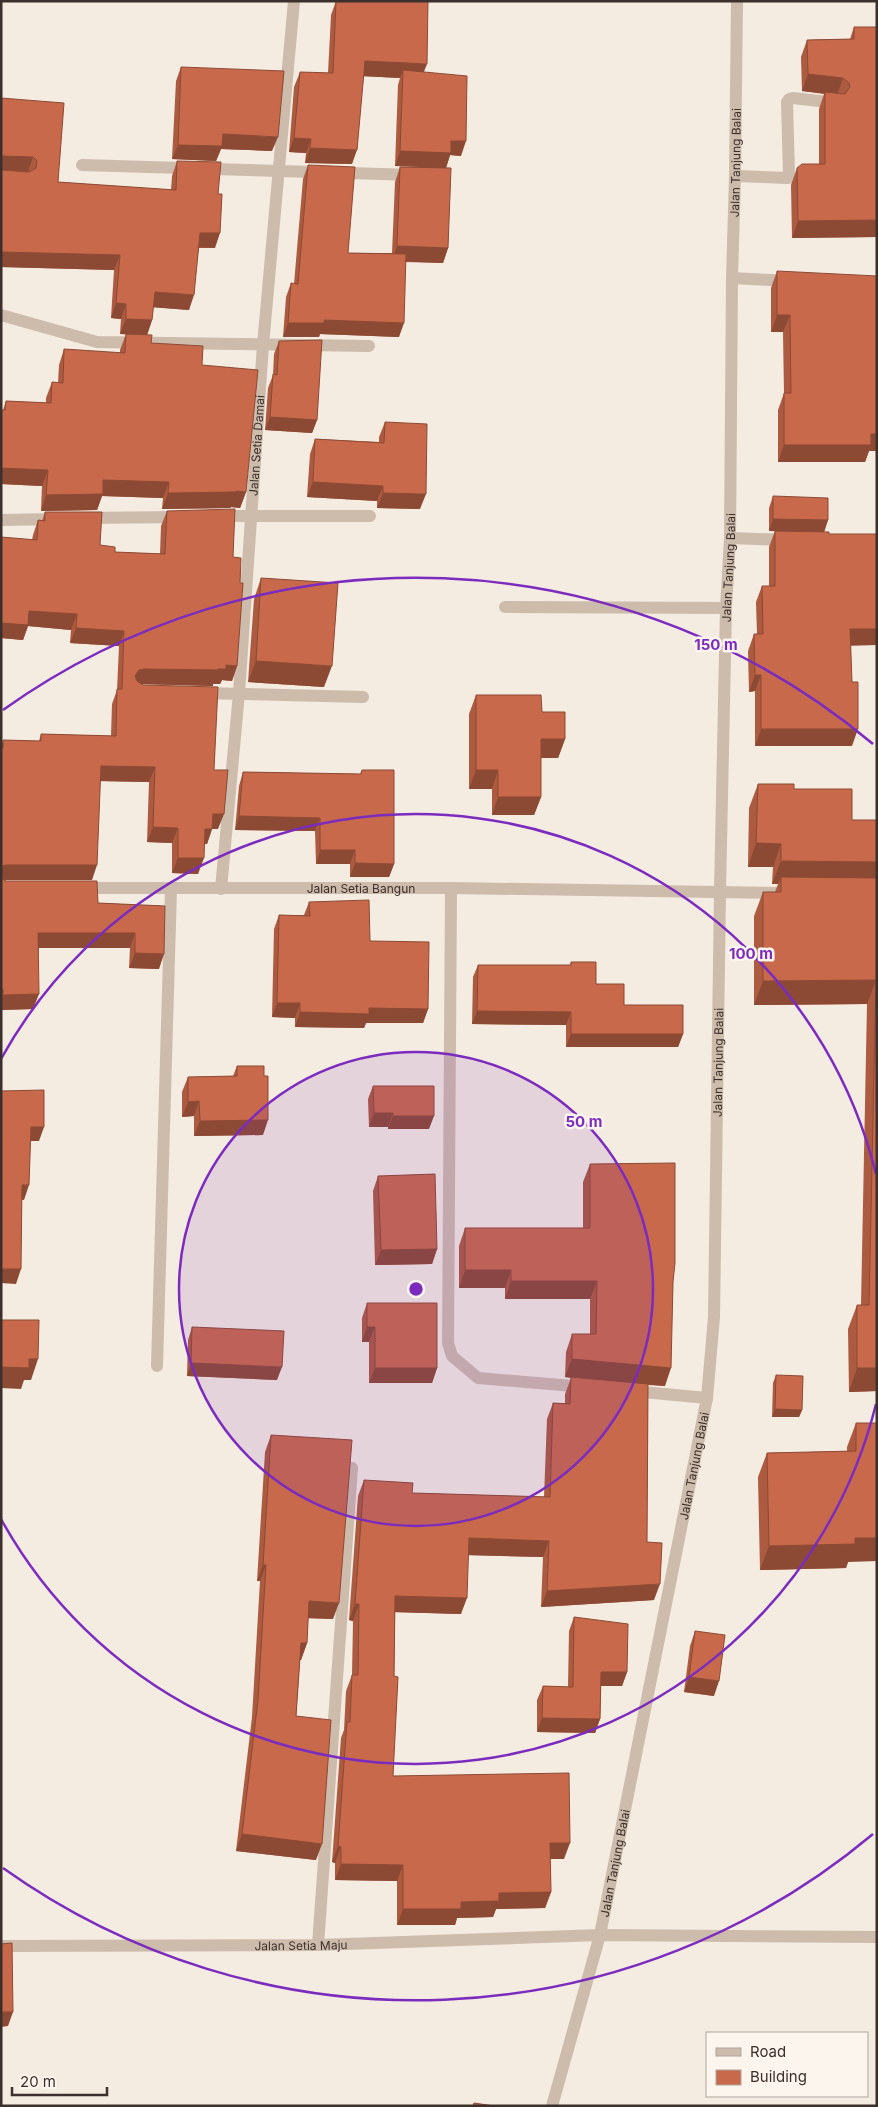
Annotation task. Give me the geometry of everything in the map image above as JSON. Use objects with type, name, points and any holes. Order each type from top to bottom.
[{"type":"street","name":"Jalan Setia Damai","points":[[221,889],[239,693],[264,344],[294,1]]},
{"type":"street","name":"Jalan Tanjung Balai","points":[[552,2106],[600,1935],[706,1398],[714,1317],[720,892],[726,608],[730,538],[737,1]]},
{"type":"street","points":[[736,176],[788,178],[787,102],[793,98],[836,103]]},
{"type":"street","points":[[82,165],[423,175]]},
{"type":"street","points":[[732,278],[800,281]]},
{"type":"street","points":[[1,315],[97,342],[369,346]]},
{"type":"street","points":[[1,520],[370,516]]},
{"type":"street","points":[[730,538],[796,540]]},
{"type":"street","points":[[505,607],[726,608]]},
{"type":"street","points":[[184,692],[363,697]]},
{"type":"street","name":"Jalan Setia Bangun","points":[[67,888],[451,888],[789,893]]},
{"type":"street","points":[[451,888],[448,1343],[452,1356],[478,1378],[595,1388]]},
{"type":"street","points":[[156,1366],[171,889]]},
{"type":"street","points":[[615,1390],[706,1398]]},
{"type":"street","points":[[318,1945],[352,1468]]},
{"type":"street","name":"Jalan Setia Maju","points":[[1,1946],[318,1945],[600,1935],[877,1938]]},
{"type":"building","points":[[336,1],[428,1],[427,64],[365,61],[357,150],[310,148],[311,139],[294,138],[300,72],[333,73]]},
{"type":"building","points":[[854,27],[877,27],[877,220],[798,221],[797,168],[802,164],[825,164],[825,92],[845,94],[850,87],[849,83],[843,78],[808,74],[807,40],[854,39]]},
{"type":"building","points":[[181,67],[284,71],[278,137],[223,134],[222,146],[178,145]]},
{"type":"building","points":[[403,70],[467,76],[466,141],[451,141],[451,153],[400,151]]},
{"type":"building","points":[[1,98],[64,103],[58,182],[176,190],[177,161],[221,162],[218,194],[222,194],[220,233],[200,233],[194,295],[155,292],[152,320],[126,319],[126,304],[116,303],[120,255],[1,252],[1,168],[2,170],[29,172],[36,168],[37,161],[33,157],[3,156],[1,158]]},
{"type":"building","points":[[308,165],[355,167],[348,253],[406,254],[404,323],[324,320],[324,323],[288,323],[291,283],[298,284]]},
{"type":"building","points":[[400,167],[451,168],[448,248],[397,246]]},
{"type":"building","points":[[777,271],[877,276],[877,434],[871,434],[871,445],[784,445],[784,393],[791,393],[790,315],[777,315]]},
{"type":"building","points":[[126,334],[152,335],[151,343],[203,346],[202,365],[258,370],[246,492],[168,493],[169,482],[103,480],[103,494],[46,495],[48,470],[1,468],[1,410],[5,410],[6,401],[51,403],[52,382],[63,383],[64,349],[125,353]]},
{"type":"building","points":[[322,340],[317,420],[270,417],[273,374],[277,375],[279,341]]},
{"type":"building","points":[[385,422],[427,424],[426,494],[383,493],[383,486],[313,482],[315,439],[384,443]]},
{"type":"building","points":[[773,496],[828,498],[828,520],[773,519]]},
{"type":"building","points":[[235,509],[233,557],[241,558],[240,583],[243,583],[237,666],[226,665],[226,669],[218,670],[144,669],[139,670],[135,676],[137,681],[143,685],[218,687],[214,770],[228,770],[224,814],[213,814],[212,829],[205,829],[204,858],[178,858],[178,828],[153,827],[155,767],[101,766],[97,865],[6,865],[1,868],[1,748],[3,748],[3,740],[41,741],[41,734],[116,736],[117,689],[122,689],[124,631],[76,628],[77,614],[29,611],[28,625],[1,623],[1,537],[37,540],[38,520],[45,521],[45,512],[102,512],[100,545],[115,547],[115,552],[165,554],[167,511]]},
{"type":"building","points":[[775,531],[877,534],[877,629],[850,629],[852,682],[858,682],[858,729],[761,729],[761,675],[755,675],[754,634],[763,634],[762,586],[775,586]]},
{"type":"building","points":[[261,578],[338,583],[332,666],[256,661]]},
{"type":"building","points":[[476,695],[541,695],[542,712],[565,712],[565,739],[541,739],[541,797],[498,797],[498,770],[476,770]]},
{"type":"building","points":[[362,770],[394,770],[394,864],[355,863],[355,850],[320,850],[320,818],[239,816],[243,772],[361,774]]},
{"type":"building","points":[[758,784],[794,784],[794,789],[852,789],[852,820],[877,820],[877,862],[781,861],[781,844],[756,843]]},
{"type":"building","points":[[781,877],[877,878],[877,1368],[857,1368],[857,1305],[869,1305],[876,980],[763,981],[763,892],[781,892]]},
{"type":"building","points":[[1,878],[6,881],[97,881],[98,903],[165,906],[164,954],[135,953],[135,933],[38,933],[39,994],[3,995],[3,989],[1,989]]},
{"type":"building","points":[[369,900],[370,941],[429,942],[428,1009],[369,1008],[369,1014],[300,1012],[300,1003],[277,1003],[279,915],[310,916],[309,902]]},
{"type":"building","points":[[571,962],[596,962],[596,984],[624,984],[624,1005],[683,1005],[683,1034],[571,1034],[571,1012],[477,1011],[478,965],[571,965]]},
{"type":"building","points":[[237,1066],[264,1066],[264,1076],[268,1076],[268,1120],[200,1121],[199,1101],[188,1102],[188,1077],[237,1076]]},
{"type":"building","points":[[373,1086],[434,1086],[434,1116],[393,1116],[393,1113],[374,1113]]},
{"type":"building","points":[[44,1090],[44,1127],[31,1127],[29,1185],[22,1185],[21,1269],[1,1269],[1,1091]]},
{"type":"building","points":[[675,1163],[675,1263],[671,1368],[572,1359],[572,1334],[596,1334],[597,1281],[511,1281],[511,1270],[465,1270],[465,1228],[590,1228],[590,1164]]},
{"type":"building","points":[[435,1174],[437,1249],[381,1250],[378,1176]]},
{"type":"building","points":[[367,1303],[437,1303],[437,1368],[375,1368],[375,1327],[367,1327]]},
{"type":"building","points":[[1,1320],[39,1320],[38,1359],[29,1359],[29,1368],[1,1367]]},
{"type":"building","points":[[192,1327],[284,1331],[282,1367],[191,1363]]},
{"type":"building","points":[[776,1375],[803,1376],[802,1410],[775,1409]]},
{"type":"building","points":[[571,1377],[648,1384],[647,1542],[662,1543],[660,1584],[547,1591],[549,1541],[469,1538],[467,1598],[395,1596],[394,1676],[398,1677],[393,1776],[569,1773],[570,1843],[550,1843],[551,1892],[499,1893],[499,1901],[461,1902],[461,1909],[403,1909],[403,1865],[341,1864],[341,1847],[338,1846],[347,1722],[350,1722],[352,1675],[358,1675],[359,1604],[355,1604],[364,1480],[413,1483],[412,1493],[550,1497],[553,1403],[570,1404]]},
{"type":"building","points":[[856,1423],[877,1423],[877,1538],[855,1538],[855,1544],[769,1546],[767,1453],[856,1451]]},
{"type":"building","points":[[271,1435],[352,1440],[339,1603],[309,1601],[307,1643],[301,1643],[296,1716],[331,1720],[322,1844],[242,1834],[258,1700],[266,1565],[263,1565]]},
{"type":"building","points":[[574,1617],[628,1624],[627,1672],[601,1672],[600,1719],[542,1718],[543,1686],[573,1687]]},
{"type":"building","points":[[695,1631],[725,1635],[719,1681],[689,1677]]},
{"type":"building","points":[[12,1943],[13,2012],[1,2012],[1,1944]]},
{"type":"building","points":[[474,2103],[494,2106],[473,2106]]}]
